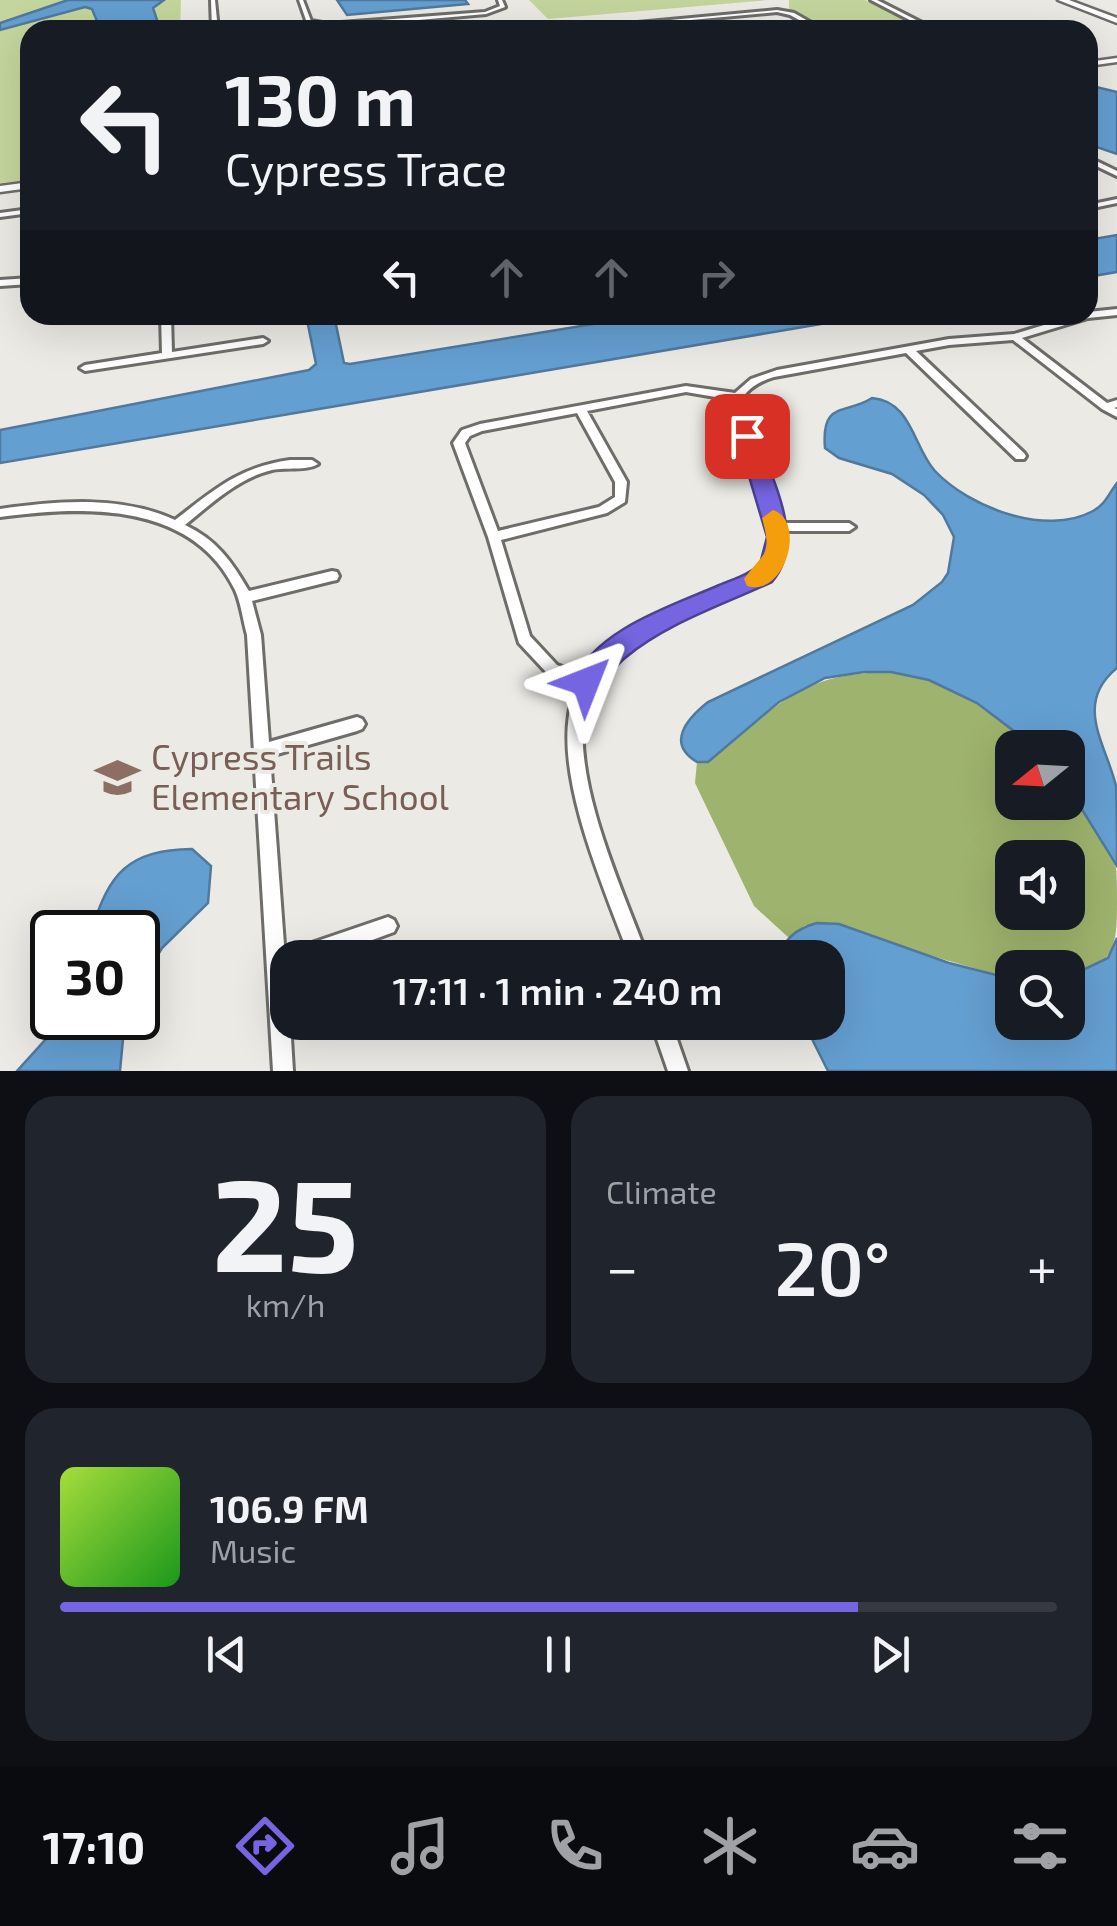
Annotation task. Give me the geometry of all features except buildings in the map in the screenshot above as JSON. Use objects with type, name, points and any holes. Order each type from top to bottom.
[{"type":"highway","points":[[1062,0],[1117,18]]},
{"type":"highway","points":[[1079,1],[1117,18]]},
{"type":"street","points":[[407,20],[486,14],[503,7],[500,0]]},
{"type":"street","points":[[873,0],[914,20]]},
{"type":"street","points":[[678,20],[780,11],[800,20]]},
{"type":"street","points":[[166,325],[167,356]]},
{"type":"street","points":[[738,396],[748,384],[766,376],[908,349],[1014,337],[1054,325]]},
{"type":"street","points":[[1014,337],[1111,405],[1117,414]]},
{"type":"street","points":[[85,368],[263,341]]},
{"type":"street","points":[[908,349],[1020,456]]},
{"type":"street","points":[[586,682],[552,669],[531,650],[511,603],[494,537],[458,448],[462,438],[480,428],[686,390],[738,396]]},
{"type":"street","points":[[633,940],[577,774],[574,728],[586,682],[613,653],[646,628],[764,576],[776,558],[776,527],[738,396]]},
{"type":"street","points":[[494,537],[602,510],[622,499],[621,482],[581,410]]},
{"type":"street","points":[[177,525],[250,470],[282,461],[312,464]]},
{"type":"street","points":[[0,514],[43,507],[99,506],[141,512],[177,525],[214,549],[229,565],[246,596],[254,635],[262,751],[284,940]]},
{"type":"street","points":[[776,527],[849,527]]},
{"type":"street","points":[[246,596],[332,576]]},
{"type":"street","points":[[262,751],[356,724]]},
{"type":"street","points":[[346,940],[388,926]]},
{"type":"street","points":[[282,1071],[283,1040]]},
{"type":"street","points":[[667,1040],[678,1071]]},
{"type":"green space","points":[[0,0],[181,0],[180,20],[20,20],[20,181],[0,183]]},
{"type":"green space","points":[[529,0],[769,0],[548,19]]},
{"type":"green space","points":[[789,0],[865,0],[905,20],[806,20],[789,11]]},
{"type":"green space","points":[[891,672],[911,675],[969,698],[1015,730],[995,730],[995,820],[1085,820],[1085,811],[1115,861],[1116,929],[1105,960],[1085,972],[1085,950],[995,950],[995,974],[817,923],[804,926],[789,938],[754,906],[695,783],[697,762],[708,762],[789,697],[831,679]]},
{"type":"water","points":[[68,0],[164,0],[153,8],[157,20],[97,20],[92,9],[85,7],[37,20],[20,20],[20,25],[0,30],[0,23]]},
{"type":"water","points":[[337,0],[465,0],[468,4],[347,15]]},
{"type":"water","points":[[1098,87],[1117,92],[1117,154],[1098,147]]},
{"type":"water","points":[[1117,235],[1117,272],[1098,275],[1098,238]]},
{"type":"water","points":[[308,325],[336,325],[344,363],[350,364],[587,325],[815,325],[0,463],[0,430],[309,370],[316,364]]},
{"type":"water","points":[[872,398],[896,408],[935,471],[967,496],[1009,514],[1053,521],[1074,518],[1097,508],[1117,483],[1117,668],[1104,682],[1095,710],[1100,740],[1116,786],[1117,866],[1085,814],[1085,730],[1013,730],[977,703],[929,680],[891,672],[825,678],[779,702],[708,762],[697,762],[682,747],[687,723],[708,702],[913,605],[948,573],[954,537],[943,515],[924,495],[892,474],[839,458],[825,448],[831,416]]},
{"type":"water","points":[[192,849],[211,866],[208,903],[160,951],[160,910],[99,910],[105,894],[124,869],[137,860],[170,850]]},
{"type":"water","points":[[817,923],[839,924],[949,963],[995,975],[995,1040],[1085,1040],[1085,969],[1108,958],[1117,938],[1117,1071],[828,1071],[812,1040],[845,1040],[845,940],[788,940]]},
{"type":"water","points":[[45,1040],[123,1040],[120,1071],[17,1071]]},
{"type":"slow traffic","points":[[756,579],[764,576],[776,558],[778,537],[773,518]]},
{"type":"place","name":"Cypress Trails Elementary School","points":[[118,778]]},
{"type":"route","points":[[586,682],[613,653],[646,628],[764,576],[771,567],[778,537],[747,436]]}]
